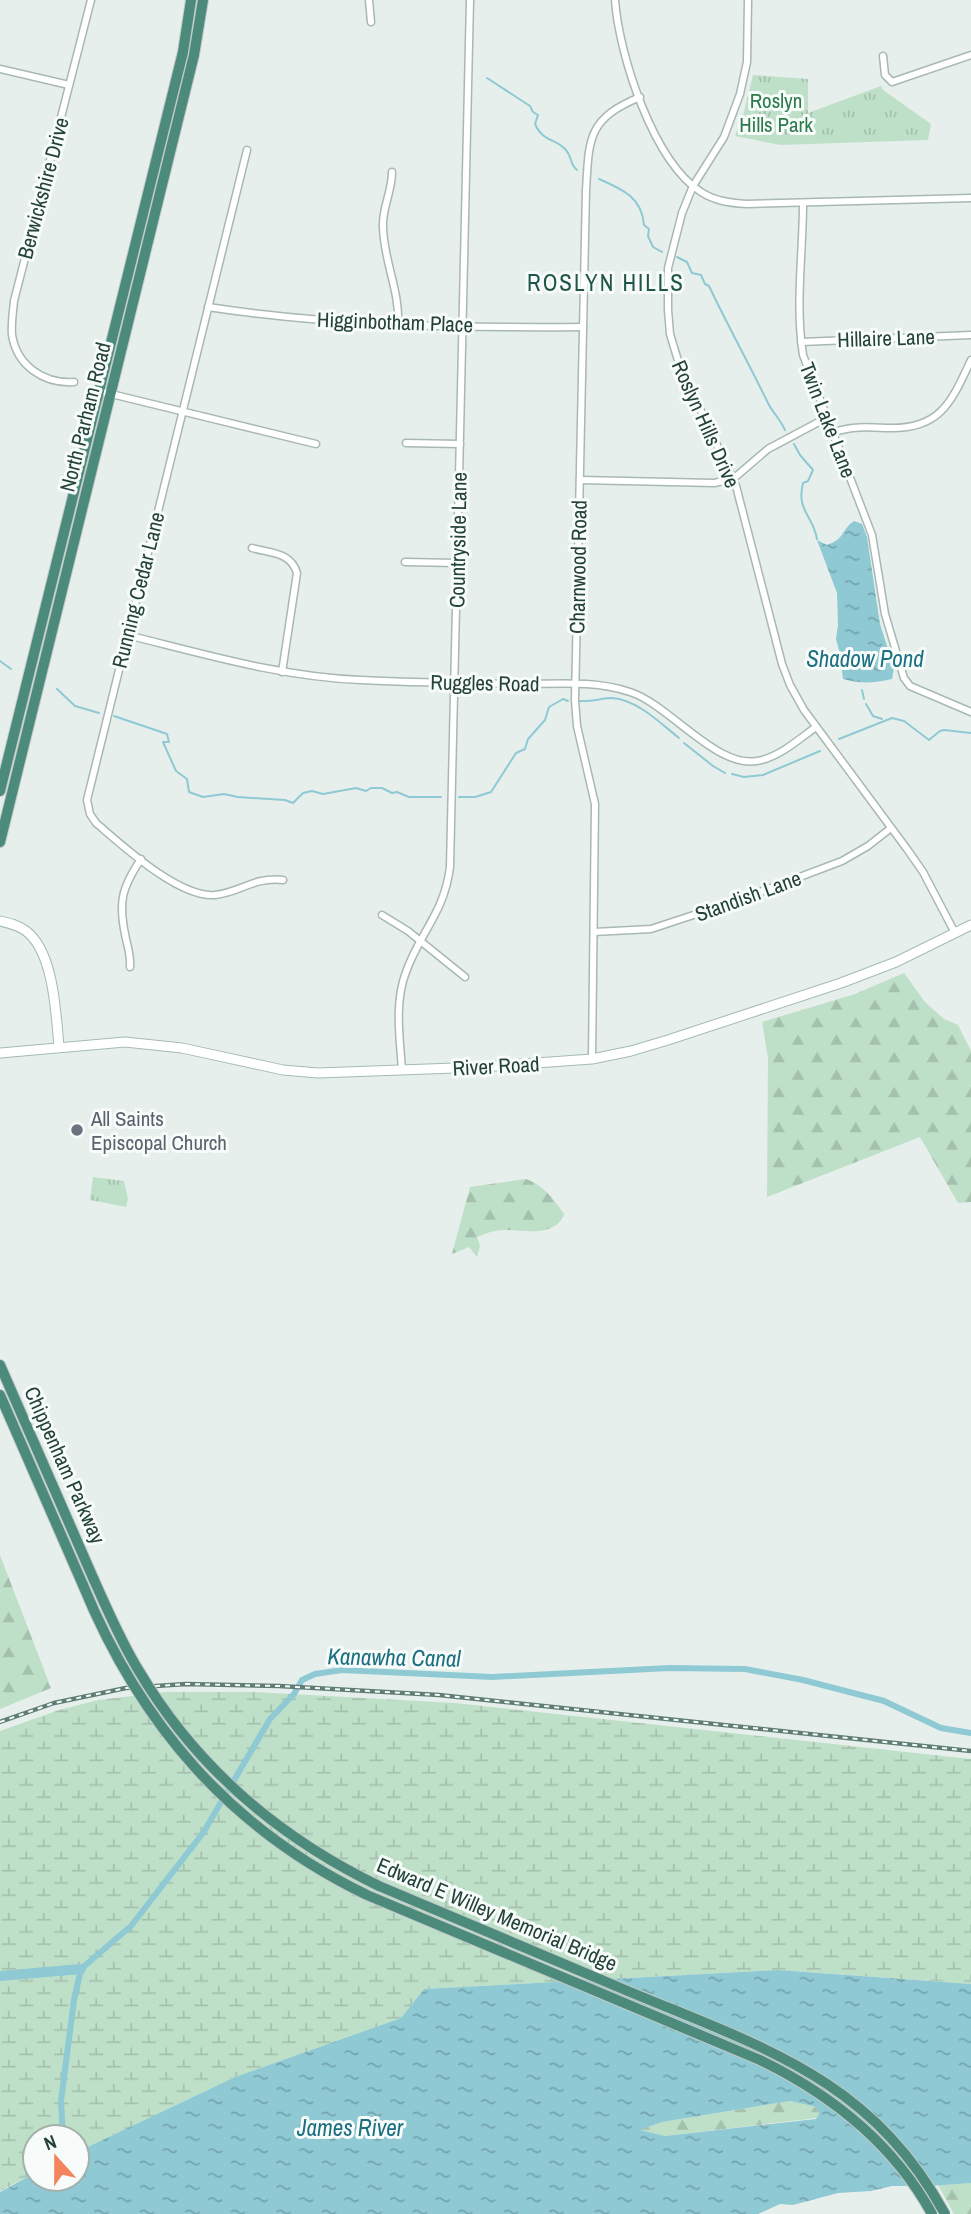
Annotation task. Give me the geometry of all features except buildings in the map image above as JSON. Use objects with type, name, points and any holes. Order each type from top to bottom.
[{"type":"highway","name":"North Parham Road","points":[[0,791],[183,52],[191,0]]},
{"type":"highway","name":"North Parham Road","points":[[0,842],[194,55],[203,0]]},
{"type":"highway","name":"Chippenham Parkway","points":[[0,1365],[94,1580]]},
{"type":"highway","name":"Chippenham Parkway","points":[[0,1395],[83,1585]]},
{"type":"highway","name":"Edward E Willey Memorial Bridge","points":[[94,1580],[129,1653],[161,1706],[219,1774],[275,1825],[336,1864],[379,1886],[694,2018],[800,2066],[839,2091],[880,2126],[910,2160],[945,2214]]},
{"type":"highway","name":"Edward E Willey Memorial Bridge","points":[[83,1585],[116,1658],[162,1729],[212,1787],[278,1843],[367,1895],[760,2060],[796,2078],[835,2103],[869,2132],[905,2172],[932,2214]]},
{"type":"main road","points":[[0,920],[26,931],[39,949],[54,996],[59,1046]]},
{"type":"main road","name":"River Road","points":[[0,1053],[125,1042],[163,1045],[302,1072],[402,1070],[592,1059],[631,1051],[790,1001],[872,972],[971,925]]},
{"type":"street","name":"Berwickshire Drive","points":[[74,382],[64,383],[48,379],[26,364],[16,349],[12,326],[17,291],[91,0]]},
{"type":"street","points":[[369,0],[371,22]]},
{"type":"street","name":"Countryside Lane","points":[[402,1070],[401,989],[410,962],[442,904],[448,879],[470,0]]},
{"type":"street","points":[[615,0],[622,43],[640,97],[662,147],[683,177],[713,198],[731,204],[971,198]]},
{"type":"street","name":"Roslyn Hills Drive","points":[[748,0],[747,62],[740,94],[720,146],[693,186],[682,213],[671,255],[667,291],[670,334],[685,380],[733,479],[782,664],[795,696],[923,872],[955,933]]},
{"type":"street","points":[[883,56],[885,75],[887,80],[892,82],[971,55]]},
{"type":"street","points":[[0,69],[69,85]]},
{"type":"street","name":"Charnwood Road","points":[[592,1059],[595,804],[577,726],[575,684],[586,191],[593,135],[606,115],[640,97]]},
{"type":"street","name":"Running Cedar Lane","points":[[247,150],[87,800],[90,814],[96,823],[177,885],[201,894],[223,894],[268,879],[283,880]]},
{"type":"street","points":[[392,172],[391,192],[383,226],[398,324]]},
{"type":"street","name":"Twin Lake Lane","points":[[803,203],[801,342],[812,382],[828,416],[872,535],[885,614],[904,678],[914,688],[971,712]]},
{"type":"street","name":"Higginbotham Place","points":[[208,307],[257,315],[398,324],[583,327]]},
{"type":"street","name":"Hillaire Lane","points":[[801,342],[971,335]]},
{"type":"street","points":[[834,432],[855,427],[906,427],[931,420],[951,402],[971,360]]},
{"type":"street","points":[[99,391],[316,444]]},
{"type":"street","points":[[580,480],[714,483],[733,479],[768,449],[828,416]]},
{"type":"street","points":[[406,443],[460,444]]},
{"type":"street","points":[[252,548],[288,558],[297,573],[282,672]]},
{"type":"street","points":[[405,562],[457,563]]},
{"type":"street","name":"Ruggles Road","points":[[127,635],[318,678],[575,684],[620,689],[645,697],[711,747],[733,760],[753,762],[772,756],[816,727]]},
{"type":"street","name":"Standish Lane","points":[[594,932],[651,929],[714,909],[842,861],[891,828]]},
{"type":"street","points":[[130,967],[121,897],[125,884],[141,859]]},
{"type":"street","points":[[382,915],[466,977]]},
{"type":"green space","name":"Roslyn Hills Park","points":[[753,75],[808,79],[808,113],[881,86],[931,124],[928,140],[780,145],[735,136]]},
{"type":"green space","points":[[904,973],[925,1002],[944,1019],[958,1025],[971,1051],[971,1202],[958,1203],[920,1137],[767,1197],[768,1058],[762,1022],[855,994]]},
{"type":"green space","points":[[93,1177],[124,1181],[128,1199],[126,1207],[90,1200]]},
{"type":"green space","points":[[526,1179],[543,1188],[556,1203],[564,1214],[560,1222],[546,1230],[490,1232],[477,1237],[480,1246],[477,1257],[469,1247],[452,1254],[470,1187]]},
{"type":"green space","points":[[0,1555],[51,1688],[0,1709]]},
{"type":"green space","points":[[166,1692],[254,1692],[455,1703],[971,1759],[971,1984],[778,1970],[424,1989],[401,2018],[235,2077],[91,2145],[91,2123],[21,2123],[21,2180],[0,2191],[0,1731],[59,1710],[98,1700]]},
{"type":"green space","points":[[790,2101],[817,2107],[817,2118],[665,2136],[639,2130],[662,2122]]},
{"type":"green space","points":[[971,2183],[971,2214],[954,2214],[938,2185]]},
{"type":"water","name":"Shadow Pond","points":[[854,521],[862,524],[867,537],[880,624],[894,668],[892,679],[855,682],[843,679],[836,639],[837,593],[817,540],[827,545],[833,543]]},
{"type":"water","name":"James River","points":[[778,1970],[971,1984],[971,2183],[892,2186],[871,2191],[838,2193],[793,2205],[780,2204],[758,2214],[0,2214],[0,2192],[21,2181],[21,2193],[91,2193],[91,2145],[235,2077],[401,2018],[424,1989]],"holes":[[[790,2101],[817,2107],[819,2114],[816,2119],[665,2136],[640,2130],[662,2122]]]},
{"type":"waterway","points":[[487,78],[530,106],[538,115],[535,124],[538,130],[566,150],[577,170]]},
{"type":"waterway","points":[[599,179],[623,191],[635,201],[644,225],[649,229],[648,236],[653,247],[662,252]]},
{"type":"waterway","points":[[677,257],[687,262],[692,273],[701,275],[709,286],[768,403],[785,430]]},
{"type":"waterway","points":[[794,444],[813,470],[808,481],[803,483],[801,492],[803,507],[817,539]]},
{"type":"waterway","points":[[0,661],[11,669]]},
{"type":"waterway","points":[[57,689],[75,706],[99,713]]},
{"type":"waterway","points":[[862,690],[864,699]]},
{"type":"waterway","points":[[579,701],[612,698],[631,703],[679,738]]},
{"type":"waterway","points":[[459,797],[475,797],[491,792],[516,753],[525,749],[528,739],[545,720],[549,707],[563,699],[568,701]]},
{"type":"waterway","points":[[866,704],[873,716],[882,719]]},
{"type":"waterway","points":[[114,716],[167,734],[169,742],[163,742],[176,771],[187,779],[189,792],[203,797],[224,794],[293,803],[303,793],[312,791],[323,794],[356,788],[366,791],[382,788],[409,797],[441,797]]},
{"type":"waterway","points":[[839,739],[892,718],[904,721],[929,740],[944,730],[971,733]]},
{"type":"waterway","points":[[684,743],[725,773]]},
{"type":"waterway","points":[[732,774],[744,777],[763,775],[820,751]]},
{"type":"waterway","name":"Kanawha Canal","points":[[62,2123],[61,2101],[74,2000],[81,1969],[131,1926],[203,1833],[270,1719],[294,1694],[302,1680],[315,1674],[342,1670],[492,1677],[669,1668],[745,1669],[803,1680],[884,1701],[941,1728],[971,1733]]},
{"type":"waterway","points":[[0,1976],[81,1969]]},
{"type":"railway","points":[[0,1722],[54,1703],[126,1688],[186,1684],[279,1686],[439,1695],[971,1751]]},
{"type":"place","name":"All Saints Episcopal Church","points":[[77,1130]]},
{"type":"district","name":"ROSLYN HILLS","points":[[606,282]]}]
